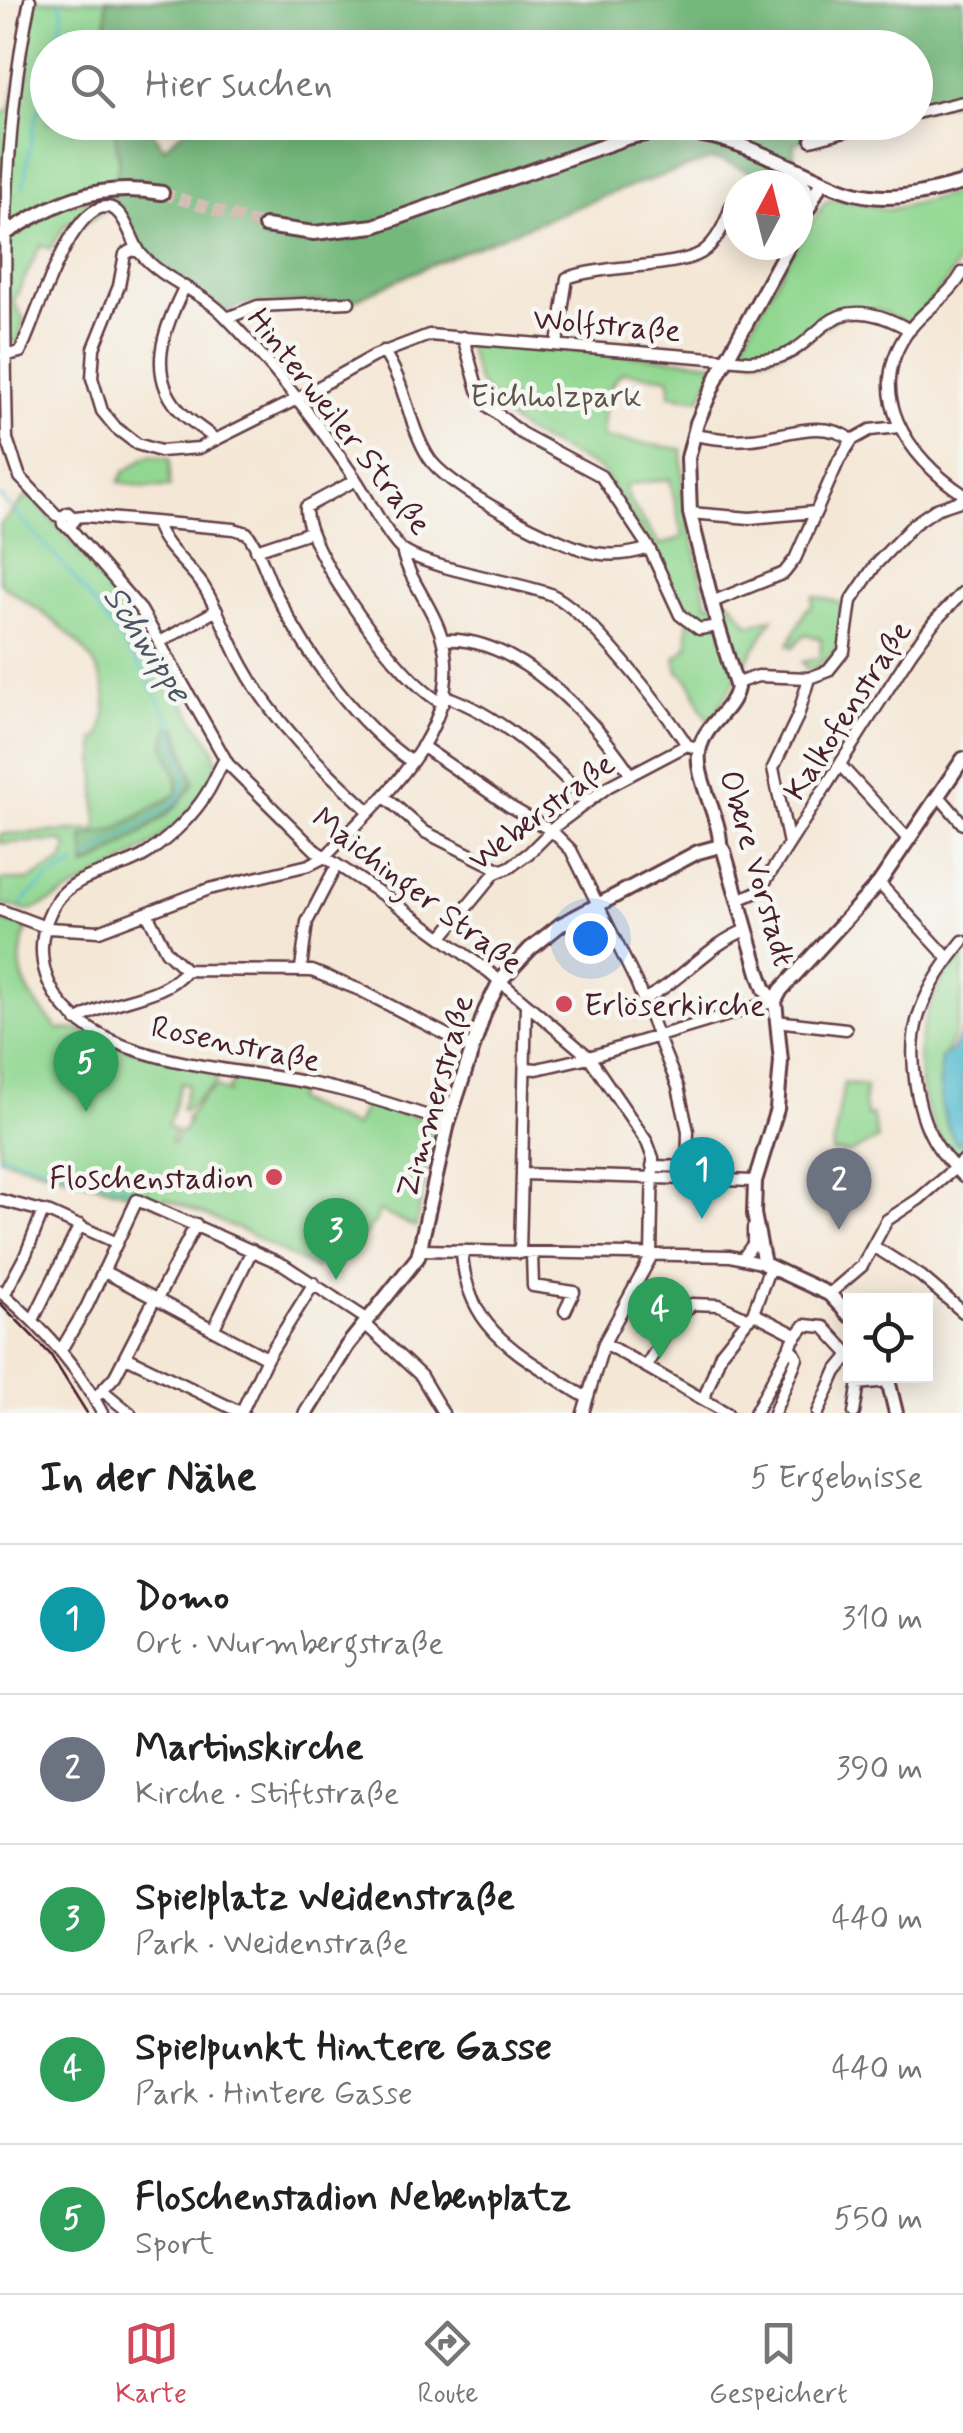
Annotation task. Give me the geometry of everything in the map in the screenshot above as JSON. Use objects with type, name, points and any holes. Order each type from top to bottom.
[{"type":"main road","points":[[265,226],[314,233],[374,226],[620,140]]},
{"type":"main road","points":[[727,140],[854,193],[883,197],[963,183]]},
{"type":"main road","points":[[789,166],[792,170]]},
{"type":"main road","points":[[813,200],[822,181]]},
{"type":"main road","points":[[2,236],[56,203],[84,194],[119,189],[162,193]]},
{"type":"main road","points":[[737,683],[712,602],[690,512],[686,476],[693,435],[726,359],[781,260]]},
{"type":"main road","name":"Obere Vorstadt","points":[[737,683],[735,696],[693,747],[762,984],[774,1001],[780,1041],[780,1090],[755,1181],[754,1214],[767,1265]]},
{"type":"main road","points":[[774,1001],[879,883],[963,758]]},
{"type":"main road","name":"Zimmerstraße","points":[[421,1250],[448,1122],[492,992],[500,981],[547,934],[698,852],[720,846]]},
{"type":"main road","points":[[312,1411],[366,1322],[421,1250]]},
{"type":"main road","points":[[767,1265],[829,1294],[843,1309]]},
{"type":"main road","points":[[889,1383],[896,1413]]},
{"type":"street","name":"Maichinger Straße","points":[[30,0],[9,65],[2,161],[4,356],[7,439],[12,460],[25,484],[56,516],[69,521],[141,610],[225,760],[325,857],[500,981],[588,1057],[650,1148],[651,1257]]},
{"type":"street","points":[[933,109],[963,102]]},
{"type":"street","name":"Hinterweiler Straße","points":[[4,356],[20,352],[53,268],[92,212],[106,207],[118,211],[139,252],[227,318],[297,399],[402,550],[562,600],[658,702],[693,747]]},
{"type":"street","points":[[556,344],[567,278],[694,256],[714,242],[723,223]]},
{"type":"street","name":"Wolfstraße","points":[[139,252],[125,254],[118,286],[94,348],[92,378],[99,403],[123,435],[153,450],[182,452],[216,440],[384,351],[429,335],[748,361],[782,357],[805,344],[827,323],[855,313],[881,316],[910,330]]},
{"type":"street","points":[[737,683],[758,676],[809,678],[828,671],[840,658],[846,642],[851,601],[886,552],[923,517],[963,497],[927,466],[899,427],[892,400],[892,377],[910,330],[952,289],[963,272]]},
{"type":"street","points":[[184,288],[163,335],[160,370],[178,408],[216,440]]},
{"type":"street","name":"Hinterweiler Straße","points":[[227,318],[248,307],[349,302]]},
{"type":"street","points":[[463,337],[478,390],[489,407],[521,434],[598,472],[648,548],[686,622],[699,629],[718,626]]},
{"type":"street","points":[[384,351],[400,384],[417,437],[430,461],[450,481],[580,548],[619,554],[648,548]]},
{"type":"street","points":[[712,602],[784,573],[795,559],[852,440],[870,430],[899,427]]},
{"type":"street","points":[[693,435],[751,439],[820,428],[835,430],[852,440]]},
{"type":"street","points":[[356,480],[306,507],[310,532],[376,639],[431,698],[444,699],[498,724],[588,801]]},
{"type":"street","points":[[690,512],[750,518],[815,512]]},
{"type":"street","points":[[69,521],[85,516],[241,530],[250,536],[290,620],[322,671],[374,729],[412,762]]},
{"type":"street","points":[[156,523],[160,534],[197,577],[267,705],[369,811]]},
{"type":"street","points":[[256,550],[310,532]]},
{"type":"street","points":[[0,910],[45,927],[99,931],[209,889],[309,865],[325,857],[412,762],[444,699],[447,666],[443,640],[402,550]]},
{"type":"street","name":"Kalkofenstraße","points":[[738,900],[759,891],[922,637],[963,592]]},
{"type":"street","points":[[160,642],[217,610]]},
{"type":"street","points":[[443,640],[492,649],[527,667],[588,720],[630,773]]},
{"type":"street","points":[[789,844],[773,768],[798,716],[809,678]]},
{"type":"street","points":[[422,746],[509,806],[552,830],[572,850],[659,1036],[685,1115],[687,1173]]},
{"type":"street","name":"Weberstraße","points":[[442,937],[486,880],[529,853],[588,801],[630,773],[693,747]]},
{"type":"street","points":[[19,917],[40,914],[78,881],[129,864],[166,840],[207,794],[225,760]]},
{"type":"street","points":[[841,766],[908,839]]},
{"type":"street","points":[[938,795],[963,824]]},
{"type":"street","points":[[384,796],[425,832],[501,870]]},
{"type":"street","points":[[301,968],[307,922],[332,872]]},
{"type":"street","points":[[879,883],[949,959]]},
{"type":"street","name":"Rosenstraße","points":[[56,903],[45,927],[41,956],[56,999],[78,1022],[116,1042],[171,1059],[340,1090],[448,1122]]},
{"type":"street","points":[[147,913],[166,950],[186,970],[301,968],[360,990],[472,1048]]},
{"type":"street","points":[[644,999],[726,939],[746,930]]},
{"type":"street","points":[[963,940],[920,1010],[914,1048],[918,1086],[930,1133],[959,1164],[963,1178]]},
{"type":"street","points":[[78,1022],[98,1009],[155,989],[186,970]]},
{"type":"street","points":[[526,1068],[588,1057],[774,1001]]},
{"type":"street","points":[[526,1004],[522,1174],[526,1253],[532,1286],[574,1292],[565,1311]]},
{"type":"street","points":[[776,1020],[846,1029]]},
{"type":"street","points":[[829,1294],[858,1271],[887,1220],[959,1164]]},
{"type":"street","points":[[652,1166],[755,1181]]},
{"type":"street","points":[[522,1174],[652,1179],[687,1173]]},
{"type":"street","points":[[61,1350],[137,1200],[252,1250],[314,1283],[366,1322],[414,1368],[444,1413]]},
{"type":"street","points":[[0,1201],[43,1211],[115,1242]]},
{"type":"street","points":[[43,1211],[26,1254],[2,1293],[33,1320],[99,1394],[130,1413]]},
{"type":"street","points":[[743,1258],[753,1244],[754,1214]]},
{"type":"street","points":[[102,1413],[99,1394],[126,1357],[196,1224]]},
{"type":"street","points":[[33,1320],[80,1225]]},
{"type":"street","points":[[873,1246],[920,1276],[963,1312]]},
{"type":"street","points":[[213,1330],[252,1250]]},
{"type":"street","points":[[421,1250],[743,1258],[767,1265],[751,1316],[721,1353],[704,1398]]},
{"type":"street","points":[[462,1252],[470,1298],[488,1328],[527,1360],[586,1396]]},
{"type":"street","points":[[583,1413],[604,1342],[651,1257]]},
{"type":"street","points":[[102,1271],[267,1358]]},
{"type":"street","points":[[126,1357],[242,1413],[267,1358],[314,1283]]},
{"type":"street","points":[[646,1366],[667,1332],[692,1304],[719,1305],[751,1316],[793,1340],[797,1358],[774,1413]]},
{"type":"street","points":[[758,1412],[793,1340],[805,1325],[817,1324],[843,1347]]},
{"type":"street","points":[[604,1342],[727,1413]]},
{"type":"street","points":[[818,1413],[832,1379],[843,1364]]},
{"type":"street","points":[[854,1413],[859,1383]]},
{"type":"green space","points":[[35,0],[106,0],[107,30],[30,30],[30,140],[116,140],[119,161],[115,183],[72,190],[70,204],[113,194],[111,206],[77,228],[67,223],[50,249],[41,245],[13,302],[24,319],[19,343],[0,340],[0,114],[10,110]]},
{"type":"green space","points":[[106,0],[963,0],[963,99],[933,107],[933,30],[107,30]]},
{"type":"green space","points":[[116,140],[159,140],[164,148],[173,140],[804,140],[794,143],[793,170],[746,170],[721,160],[709,160],[620,190],[437,262],[352,301],[245,304],[227,312],[153,261],[111,206],[119,161]]},
{"type":"green space","points":[[963,191],[957,264],[912,321],[907,324],[881,312],[854,310],[784,350],[754,357],[737,354],[787,260],[813,260],[813,220],[825,202],[838,198],[888,210]]},
{"type":"green space","name":"Eichholzpark","points":[[478,340],[714,363],[700,399],[670,395],[670,378],[623,372],[608,393],[603,429],[603,438],[682,449],[683,494],[707,604],[730,600],[749,625],[773,618],[710,722],[690,683],[678,671],[675,658],[688,647],[688,619],[652,549],[600,469],[526,433],[492,406],[477,379],[467,345]],"holes":[[[670,479],[683,537],[660,545],[629,500],[625,485]]]},
{"type":"green space","points":[[149,455],[170,458],[170,487],[119,482],[124,472]]},
{"type":"green space","points":[[29,494],[138,616],[191,715],[214,748],[217,763],[194,805],[160,838],[120,865],[28,911],[0,904],[0,880],[29,880],[63,861],[67,848],[63,841],[0,843],[0,834],[97,830],[95,739],[100,738],[106,706],[96,667],[84,650],[52,620],[0,583],[0,525]],"holes":[[[164,745],[184,752],[188,780],[178,805],[85,867],[84,837],[116,829],[177,794],[176,776]]]},
{"type":"green space","points":[[813,596],[839,602],[844,624],[834,652],[808,671],[802,662],[820,658],[821,639],[805,634],[793,647],[788,645],[806,610],[812,606]]},
{"type":"green space","points":[[169,727],[177,728],[194,782],[161,818],[85,867],[83,837],[116,829],[177,794],[176,776],[164,745]]},
{"type":"green space","points":[[0,918],[27,929],[21,972],[38,1006],[58,1029],[79,1030],[112,1045],[218,1071],[216,1083],[184,1111],[181,1110],[188,1085],[181,1083],[168,1126],[175,1130],[170,1142],[174,1144],[204,1095],[217,1087],[229,1093],[229,1087],[240,1075],[300,1084],[295,1101],[355,1127],[366,1101],[435,1122],[416,1228],[379,1211],[376,1221],[347,1256],[340,1253],[329,1266],[319,1262],[315,1269],[245,1232],[165,1198],[161,1207],[136,1195],[0,1158]]},
{"type":"green space","points":[[963,951],[960,1009],[954,1036],[941,1058],[940,1080],[946,1123],[956,1143],[963,1141],[963,1174],[930,1118],[919,1062],[921,1034],[930,1007],[943,979]]},
{"type":"green space","points":[[844,1083],[866,1086],[864,1104],[867,1116],[872,1115],[878,1139],[850,1153],[832,1152]]},
{"type":"water","points":[[963,1032],[963,1141],[956,1143],[943,1113],[940,1069],[941,1058],[952,1050]]},
{"type":"waterway","name":"Schwippe","points":[[60,0],[60,30]]},
{"type":"waterway","name":"Schwippe","points":[[23,188],[31,140]]},
{"type":"waterway","name":"Schwippe","points":[[0,496],[70,572],[144,672],[170,721],[185,773],[181,796],[171,806],[89,858]]},
{"type":"waterway","name":"Schwippe","points":[[19,907],[44,882],[76,865]]},
{"type":"waterway","name":"Schwippe","points":[[0,1154],[139,1191]]},
{"type":"tunnel","points":[[162,193],[265,226]]},
{"type":"railway","points":[[0,1303],[50,1354],[87,1413]]},
{"type":"place","name":"Erlöserkirche","points":[[564,1004]]},
{"type":"place","name":"Floschenstadion Nebenplatz","points":[[86,1112]]},
{"type":"place","name":"Floschenstadion","points":[[274,1177]]},
{"type":"place","name":"Domo","points":[[702,1219]]},
{"type":"place","name":"Martinskirche","points":[[839,1230]]},
{"type":"place","name":"Spielplatz Weidenstraße","points":[[336,1280]]},
{"type":"place","name":"Spielpunkt Hintere Gasse","points":[[660,1359]]}]
